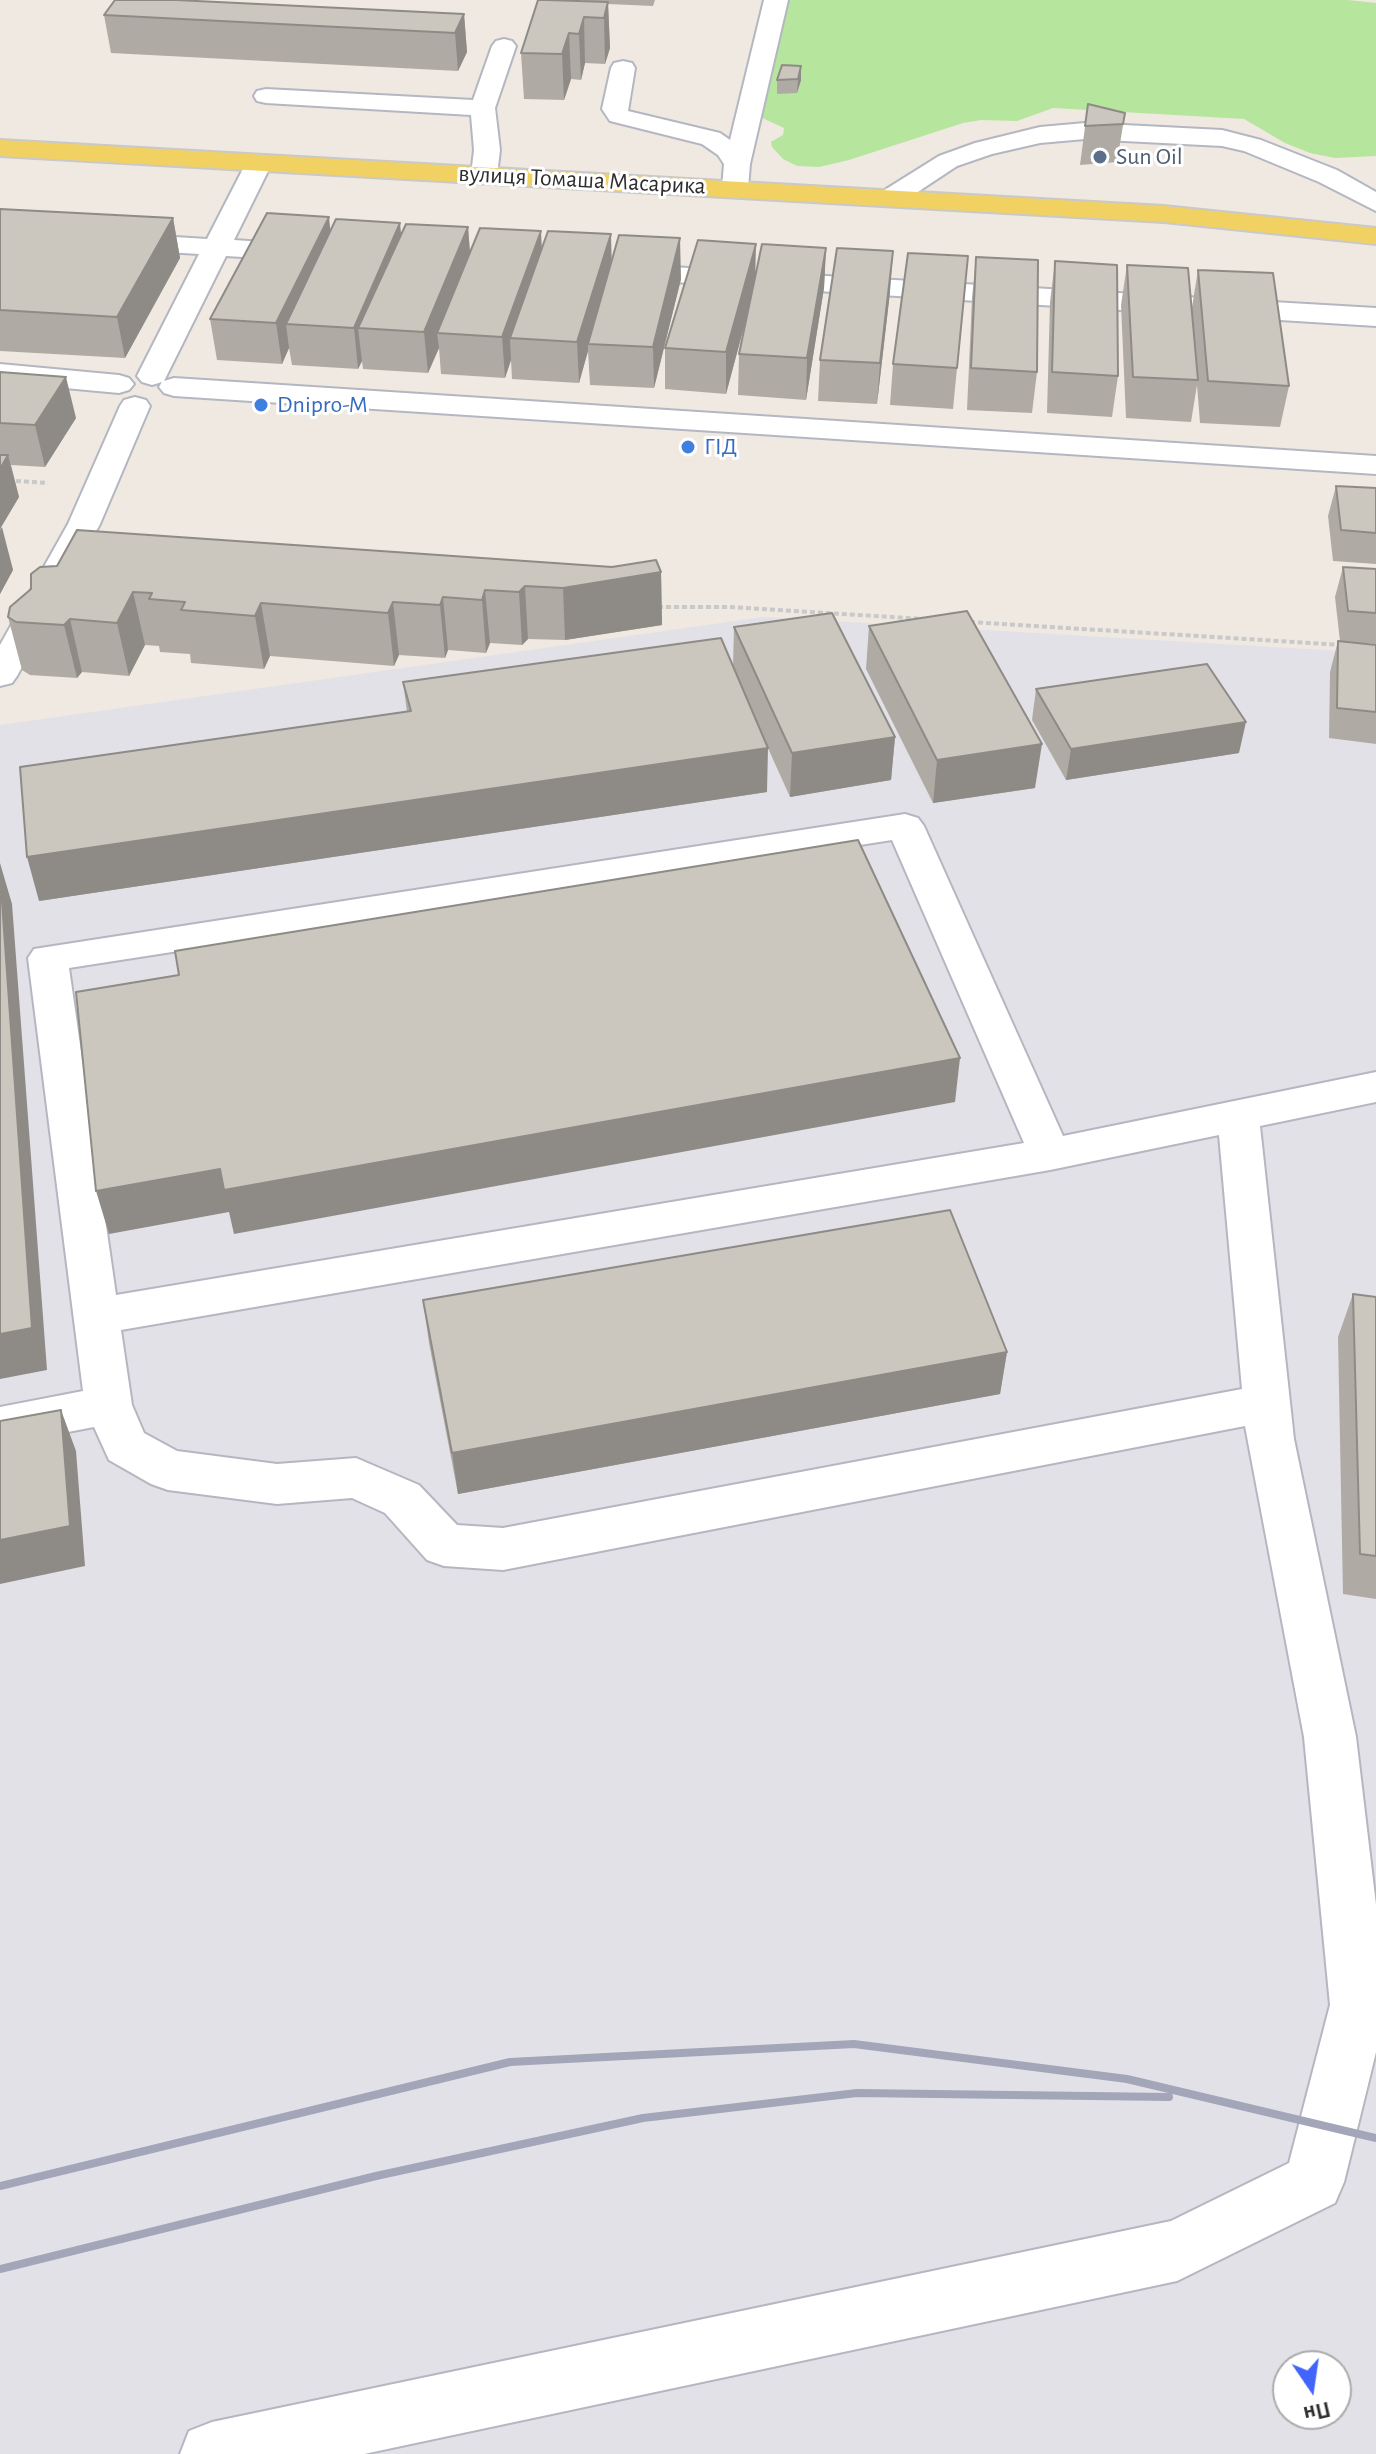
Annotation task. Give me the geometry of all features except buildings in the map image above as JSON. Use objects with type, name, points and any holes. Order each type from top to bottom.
[{"type":"main road","name":"вулиця Томаша Масарика","points":[[0,148],[484,175],[736,176],[892,197],[1164,214],[1376,236]]},
{"type":"main road","name":"вулиця Томаша Масарика","points":[[1164,214],[1376,214]]},
{"type":"lane","points":[[736,176],[776,0]]},
{"type":"lane","points":[[484,175],[487,150],[483,108],[504,46]]},
{"type":"lane","points":[[623,68],[614,109],[619,116],[711,138],[728,150],[736,176]]},
{"type":"lane","points":[[266,96],[483,108]]},
{"type":"lane","points":[[892,197],[948,161],[984,148],[1040,135],[1085,131],[1222,138],[1264,149],[1328,176],[1376,203]]},
{"type":"lane","points":[[163,381],[216,247],[259,163]]},
{"type":"lane","points":[[1328,176],[1376,173]]},
{"type":"lane","points":[[0,234],[328,254]]},
{"type":"lane","points":[[598,270],[1376,317]]},
{"type":"lane","points":[[0,373],[164,401],[172,394],[163,381]]},
{"type":"lane","points":[[163,381],[1376,465]]},
{"type":"lane","points":[[0,676],[84,524],[127,395]]},
{"type":"lane","points":[[1050,1154],[905,826],[48,958],[99,1316],[108,1405],[126,1446],[168,1470],[277,1484],[356,1478],[402,1499],[444,1545],[503,1549],[1266,1403]]},
{"type":"lane","points":[[99,1316],[1050,1154],[1376,1087]]},
{"type":"lane","points":[[212,2454],[1177,2250],[1314,2182],[1359,2005],[1330,1737],[1270,1439],[1238,1114]]},
{"type":"lane","points":[[0,1426],[108,1405]]},
{"type":"path","points":[[0,480],[52,483],[46,495]]},
{"type":"path","points":[[654,608],[731,607],[938,620]]},
{"type":"path","points":[[970,622],[1346,645]]},
{"type":"shaded area","points":[[763,617],[1376,653],[1376,2454],[0,2454],[0,725]]},
{"type":"green space","points":[[789,0],[1348,0],[1376,3],[1376,156],[1335,158],[1310,153],[1285,143],[1244,119],[1053,108],[1017,121],[963,123],[819,167],[797,166],[783,159],[772,147],[771,142],[783,135],[784,128],[758,116]]},
{"type":"railway","points":[[0,2186],[510,2062],[854,2044],[1127,2079],[1376,2138]]},
{"type":"railway","points":[[0,2269],[376,2176],[643,2118],[857,2093],[1169,2097]]},
{"type":"place","name":"Sun Oil","points":[[1100,157]]},
{"type":"place","name":"Dnipro-M","points":[[261,405]]},
{"type":"place","name":"ГІД","points":[[688,447]]}]
